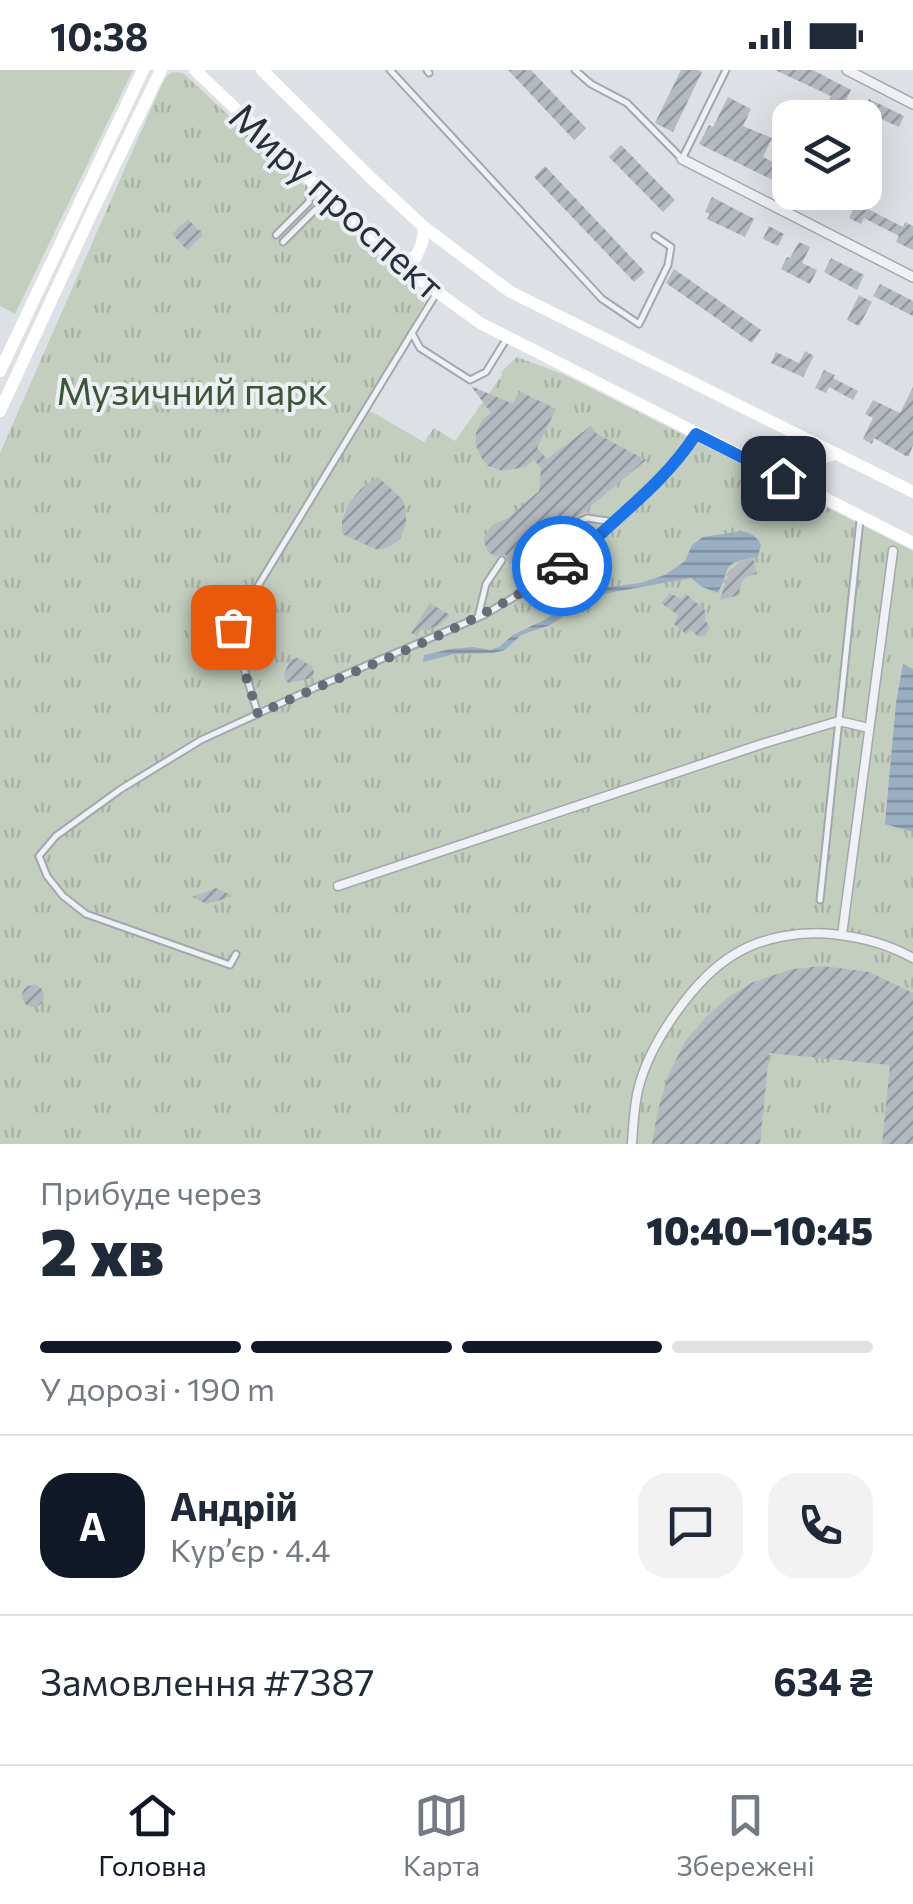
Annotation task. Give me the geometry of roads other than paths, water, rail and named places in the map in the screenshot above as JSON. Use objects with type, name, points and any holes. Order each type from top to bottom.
[{"type":"main road","points":[[0,371],[143,70]]},
{"type":"main road","points":[[0,412],[161,70]]},
{"type":"main road","name":"Миру проспект","points":[[194,70],[396,262],[480,322],[913,543]]},
{"type":"main road","name":"Миру проспект","points":[[262,70],[424,227],[509,291],[913,492]]},
{"type":"main road","points":[[396,262],[416,257],[424,227]]},
{"type":"main road","points":[[812,492],[808,480],[811,466],[820,456],[836,454]]},
{"type":"street","points":[[847,70],[913,104]]},
{"type":"street","points":[[682,159],[913,278]]},
{"type":"street","points":[[842,935],[892,551]]},
{"type":"street","points":[[338,886],[839,721],[870,728]]},
{"type":"street","points":[[632,1144],[638,1088],[668,1024],[706,975],[737,952],[787,935],[816,933],[873,941],[913,958]]},
{"type":"lane","points":[[390,70],[602,300],[639,324],[668,265],[671,247],[654,236]]},
{"type":"lane","points":[[575,70],[590,84],[626,104],[682,159],[726,70]]},
{"type":"lane","points":[[276,235],[309,202],[310,182]]},
{"type":"lane","points":[[283,242],[316,209],[339,209]]},
{"type":"lane","points":[[258,714],[233,627],[437,292]]},
{"type":"lane","points":[[412,333],[420,348],[470,380],[486,372],[508,337]]},
{"type":"lane","points":[[236,954],[230,965],[86,914],[63,896],[39,856],[56,836],[201,740],[478,618],[543,580],[586,549],[643,496],[696,434]]},
{"type":"lane","points":[[820,900],[860,517]]},
{"type":"lane","points":[[573,525],[587,518],[614,522]]},
{"type":"lane","points":[[543,580],[543,550],[551,540]]},
{"type":"lane","points":[[478,618],[486,584],[502,560]]},
{"type":"water","points":[[742,531],[761,544],[758,557],[731,564],[718,593],[691,578],[592,596],[550,625],[521,635],[505,650],[455,654],[423,662],[424,655],[451,649],[499,647],[584,594],[665,575],[685,561],[692,545],[703,537]]},
{"type":"water","points":[[903,664],[913,669],[913,832],[885,824]]},
{"type":"park label","name":"Музичний парк","points":[[192,389]]}]
